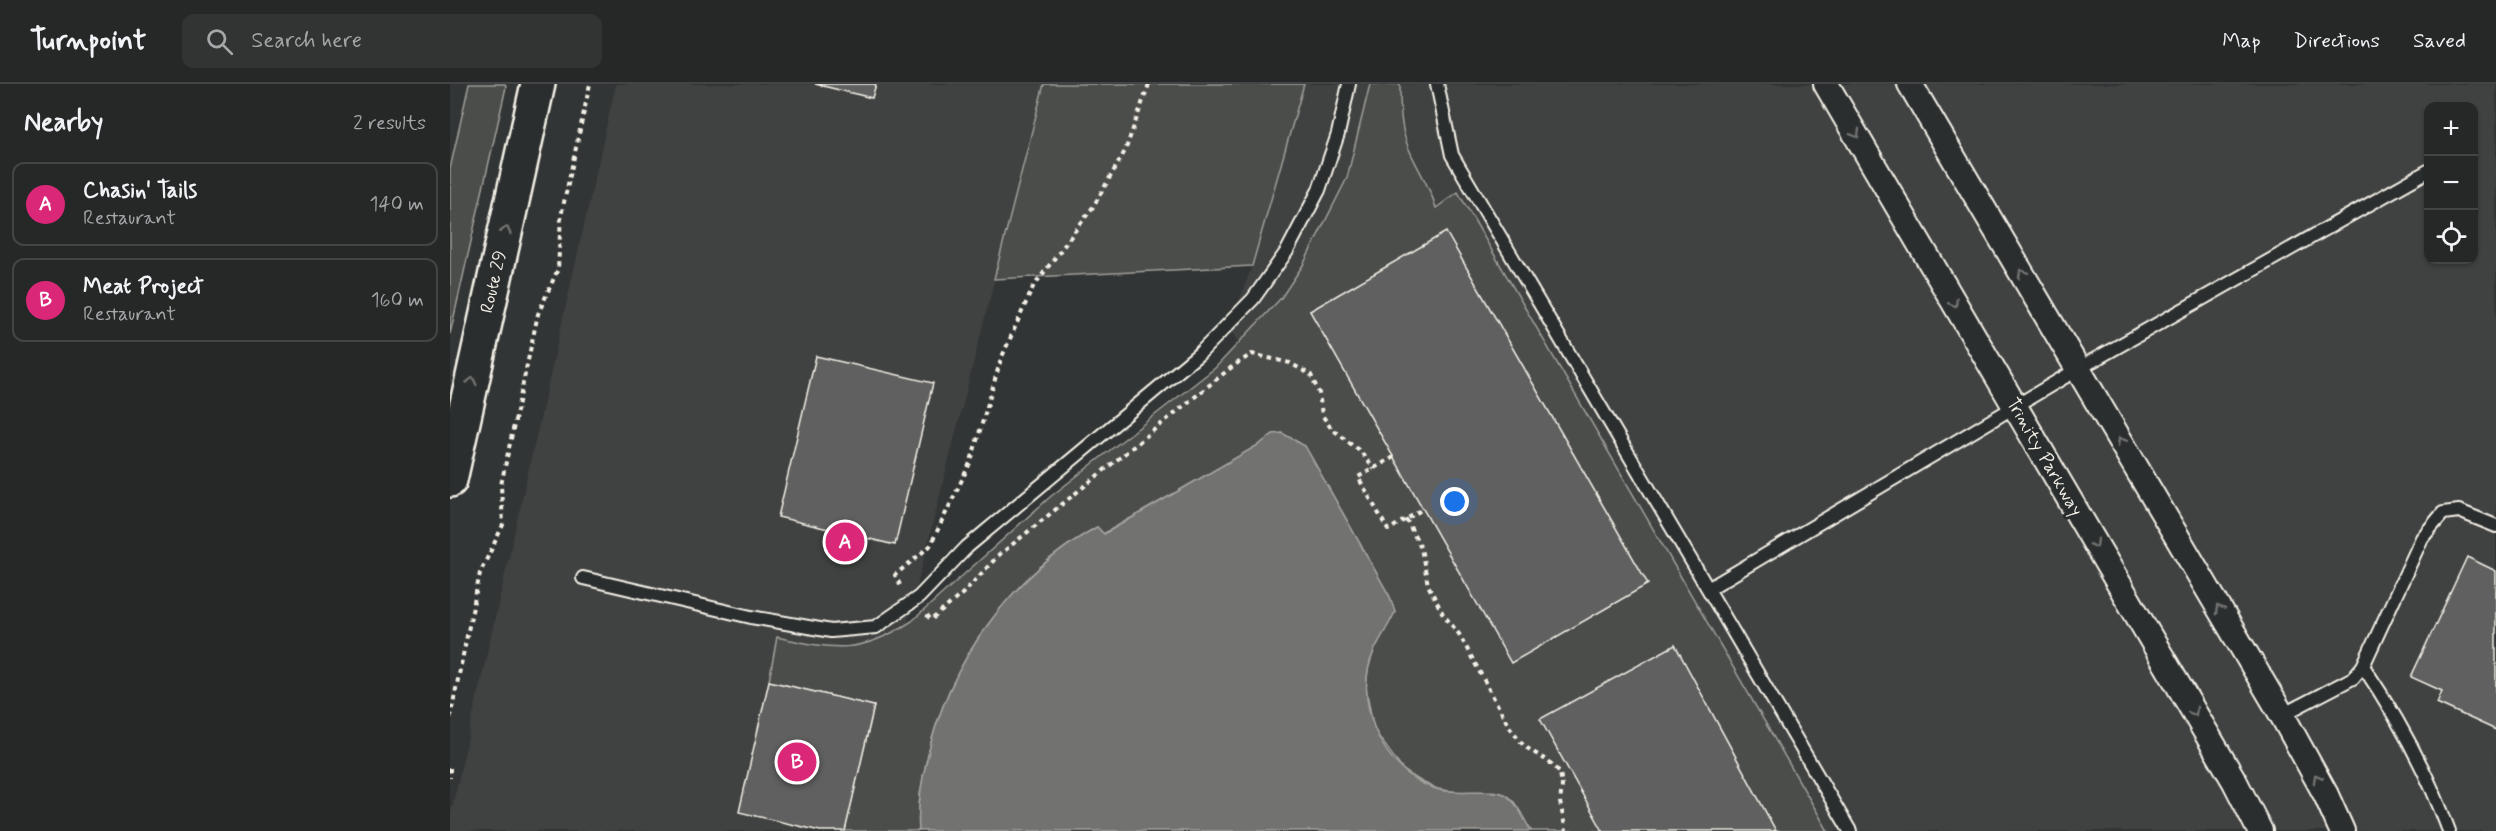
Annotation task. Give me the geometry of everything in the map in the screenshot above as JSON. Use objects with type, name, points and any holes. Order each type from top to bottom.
[{"type":"main road","name":"Route 29","points":[[450,480],[538,84]]},
{"type":"street","name":"Trinity Parkway","points":[[1826,84],[2235,782],[2260,831]]},
{"type":"street","points":[[1910,84],[2282,715],[2326,795],[2342,831]]},
{"type":"lane","points":[[583,578],[751,617],[831,630],[876,627],[914,600],[967,547],[1200,353],[1253,299],[1287,251],[1319,190],[1338,135],[1349,84]]},
{"type":"lane","points":[[1437,84],[1452,155],[1850,831]]},
{"type":"lane","points":[[1708,589],[2016,408],[2078,369],[2424,173]]},
{"type":"lane","points":[[2282,715],[2353,678],[2363,666],[2430,526],[2443,513],[2459,511],[2496,526]]},
{"type":"lane","points":[[2363,666],[2399,720],[2422,765],[2449,831]]},
{"type":"path","points":[[450,718],[480,573],[503,525],[501,485],[538,314],[558,269],[561,216],[590,84]]},
{"type":"path","points":[[1149,84],[1125,151],[1093,207],[1033,287],[1001,359],[971,461],[930,546],[895,575],[931,621],[962,594],[998,556],[1233,366],[1252,354],[1290,363],[1311,375],[1319,393],[1322,414],[1331,428],[1361,452],[1374,469]]},
{"type":"path","points":[[1394,457],[1358,477],[1388,530],[1423,509]]},
{"type":"path","points":[[1406,519],[1421,548],[1428,585],[1443,614],[1459,634],[1509,726],[1524,747],[1538,754],[1560,772],[1562,786],[1560,802],[1566,831]]},
{"type":"path","points":[[450,768],[450,778]]},
{"type":"shaded area","points":[[469,84],[505,84],[506,87],[450,334],[450,169]]},
{"type":"shaded area","points":[[616,84],[1044,84],[855,831],[450,831],[450,817]]},
{"type":"shaded area","points":[[1044,84],[1304,84],[1252,266],[994,279]]},
{"type":"shaded area","points":[[1304,84],[2496,84],[2496,831],[1531,831],[1305,446],[1229,328],[1252,266]]},
{"type":"shaded area","points":[[1370,84],[1400,84],[1401,114],[1405,137],[1436,208],[1458,192],[1828,831],[1776,831],[1675,645],[1603,831],[1531,831],[1514,802],[1438,789],[1403,770],[1374,730],[1366,688],[1374,649],[1395,612],[1390,597],[1305,446],[1273,434],[1260,444],[1103,534],[1097,527],[1066,547],[1037,570],[1011,596],[988,625],[967,656],[950,689],[937,723],[921,786],[919,831],[845,831],[874,706],[769,681],[777,637],[815,645],[847,647],[877,640],[912,621],[1050,497],[1215,368],[1281,298],[1303,265],[1347,178]],"holes":[[[1446,232],[1648,584],[1511,662],[1310,311]]]},
{"type":"shaded area","points":[[1282,433],[1305,446],[1390,597],[1395,612],[1370,662],[1366,689],[1374,726],[1382,744],[1393,760],[1422,783],[1447,791],[1492,791],[1504,794],[1516,806],[1531,831],[919,831],[921,786],[937,723],[950,689],[967,656],[1011,596],[1037,570],[1066,547],[1097,527],[1104,534],[1260,444],[1273,434]]},
{"type":"building","points":[[815,84],[876,84],[872,98]]},
{"type":"building","points":[[1446,232],[1648,584],[1511,663],[1310,311]]},
{"type":"building","points":[[816,356],[933,383],[895,545],[778,517]]},
{"type":"building","points":[[2467,557],[2496,571],[2496,730],[2437,703],[2442,691],[2411,677]]},
{"type":"building","points":[[1675,645],[1776,831],[1603,831],[1540,719]]},
{"type":"building","points":[[769,681],[874,706],[845,831],[820,831],[739,812]]},
{"type":"place","name":"Chasin' Tails","points":[[845,542]]},
{"type":"place","name":"Meat Project","points":[[797,762]]}]
